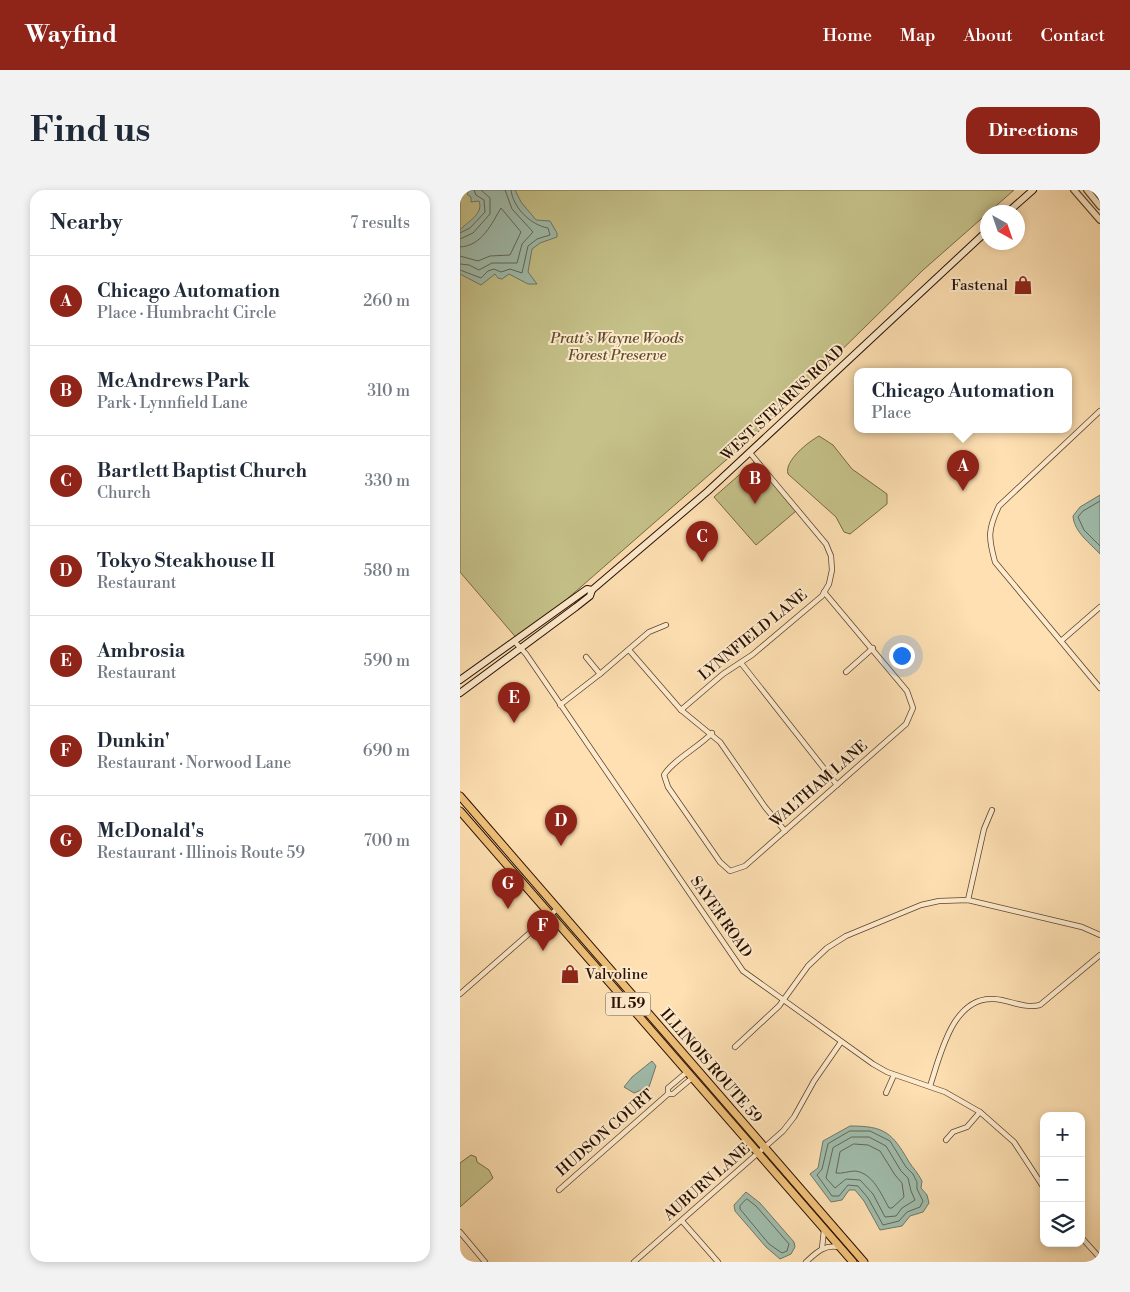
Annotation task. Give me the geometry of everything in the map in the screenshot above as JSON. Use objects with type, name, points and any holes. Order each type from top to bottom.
[{"type":"main road","points":[[1016,205],[1033,190]]},
{"type":"main road","name":"WEST STEARNS ROAD","points":[[460,693],[590,596],[592,590],[686,511],[750,453],[980,237]]},
{"type":"main road","name":"WEST STEARNS ROAD","points":[[460,680],[587,589],[592,590]]},
{"type":"main road","name":"ILLINOIS ROUTE 59","points":[[460,796],[864,1262]]},
{"type":"main road","name":"ILLINOIS ROUTE 59","points":[[460,811],[853,1262]]},
{"type":"street","points":[[1074,190],[1100,220]]},
{"type":"street","points":[[1086,190],[1100,206]]},
{"type":"street","points":[[1100,412],[1009,494],[999,506],[989,527],[989,543],[995,562],[1100,688]]},
{"type":"street","name":"LYNNFIELD LANE","points":[[681,710],[723,674],[741,663],[824,592],[832,570],[828,548],[750,453]]},
{"type":"street","points":[[824,592],[873,648],[846,672]]},
{"type":"street","points":[[1060,641],[1100,607]]},
{"type":"street","points":[[560,704],[600,674],[649,632],[666,625]]},
{"type":"street","name":"SAYER ROAD","points":[[514,641],[560,704],[743,972],[873,1064],[894,1075],[957,1097],[980,1112],[1014,1142],[1040,1182]]},
{"type":"street","name":"WALTHAM LANE","points":[[712,733],[698,747],[668,769],[664,775],[668,787],[720,862],[730,871],[745,866],[903,727],[913,708],[905,688],[873,648]]},
{"type":"street","points":[[629,650],[681,710],[712,733],[785,830]]},
{"type":"street","points":[[586,657],[600,674]]},
{"type":"street","points":[[741,663],[837,785]]},
{"type":"street","points":[[968,900],[984,828],[992,810]]},
{"type":"street","points":[[735,1047],[784,1000],[816,958],[840,939],[921,905],[939,901],[968,900],[1082,927],[1100,935]]},
{"type":"street","points":[[460,994],[557,909]]},
{"type":"street","points":[[930,1086],[949,1030],[965,1010],[981,1001],[993,998],[1030,1007],[1040,1005],[1100,955]]},
{"type":"street","name":"AUBURN LANE","points":[[634,1262],[765,1148],[790,1123],[814,1081],[842,1042]]},
{"type":"street","name":"HUDSON COURT","points":[[668,1094],[668,1088],[687,1072]]},
{"type":"street","points":[[886,1092],[894,1075]]},
{"type":"street","name":"HUDSON COURT","points":[[559,1190],[668,1094],[673,1094],[692,1078]]},
{"type":"street","points":[[946,1140],[953,1132],[967,1127],[980,1112]]},
{"type":"street","points":[[682,1221],[718,1262]]},
{"type":"street","points":[[822,1248],[824,1229]]},
{"type":"street","points":[[460,1232],[485,1262]]},
{"type":"street","points":[[1085,1241],[1100,1258]]},
{"type":"street","points":[[806,1262],[822,1248],[830,1245],[839,1247]]},
{"type":"green space","name":"Pratt’s Wayne Woods Forest Preserve","points":[[460,190],[1014,190],[997,205],[980,205],[980,220],[922,271],[757,433],[519,641],[460,572]]},
{"type":"green space","points":[[819,436],[833,445],[852,469],[887,494],[887,504],[850,534],[844,532],[836,517],[788,474],[793,458],[803,447]]},
{"type":"green space","points":[[754,462],[796,511],[756,545],[714,497]]},
{"type":"green space","points":[[471,1155],[476,1157],[477,1162],[489,1170],[493,1178],[460,1207],[460,1163]]},
{"type":"water","points":[[470,190],[515,190],[521,202],[536,220],[550,221],[557,233],[557,237],[540,243],[532,249],[528,272],[537,284],[528,284],[509,274],[502,279],[498,278],[495,274],[481,285],[460,274],[460,230],[477,214],[480,206],[479,201],[471,202],[471,197],[467,194]]},
{"type":"water","points":[[1100,495],[1100,554],[1079,532],[1073,516],[1080,507]]},
{"type":"water","points":[[652,1061],[656,1066],[649,1087],[634,1093],[624,1087],[632,1077]]},
{"type":"water","points":[[850,1126],[879,1129],[892,1137],[922,1181],[921,1188],[927,1195],[929,1203],[923,1212],[910,1216],[902,1226],[880,1230],[864,1201],[855,1190],[849,1190],[842,1200],[831,1202],[810,1174],[818,1168],[823,1141]]},
{"type":"water","points":[[746,1192],[760,1203],[794,1242],[795,1247],[791,1254],[780,1259],[766,1247],[735,1211],[734,1205]]},
{"type":"place","name":"Fastenal","points":[[1023,285]]},
{"type":"place","name":"Chicago Automation","points":[[963,491]]},
{"type":"place","name":"McAndrews Park","points":[[755,504]]},
{"type":"place","name":"Bartlett Baptist Church","points":[[702,562]]},
{"type":"place","name":"Ambrosia","points":[[514,723]]},
{"type":"place","name":"Tokyo Steakhouse II","points":[[561,846]]},
{"type":"place","name":"McDonald's","points":[[508,909]]},
{"type":"place","name":"Dunkin'","points":[[543,951]]},
{"type":"place","name":"Valvoline","points":[[570,974]]}]
